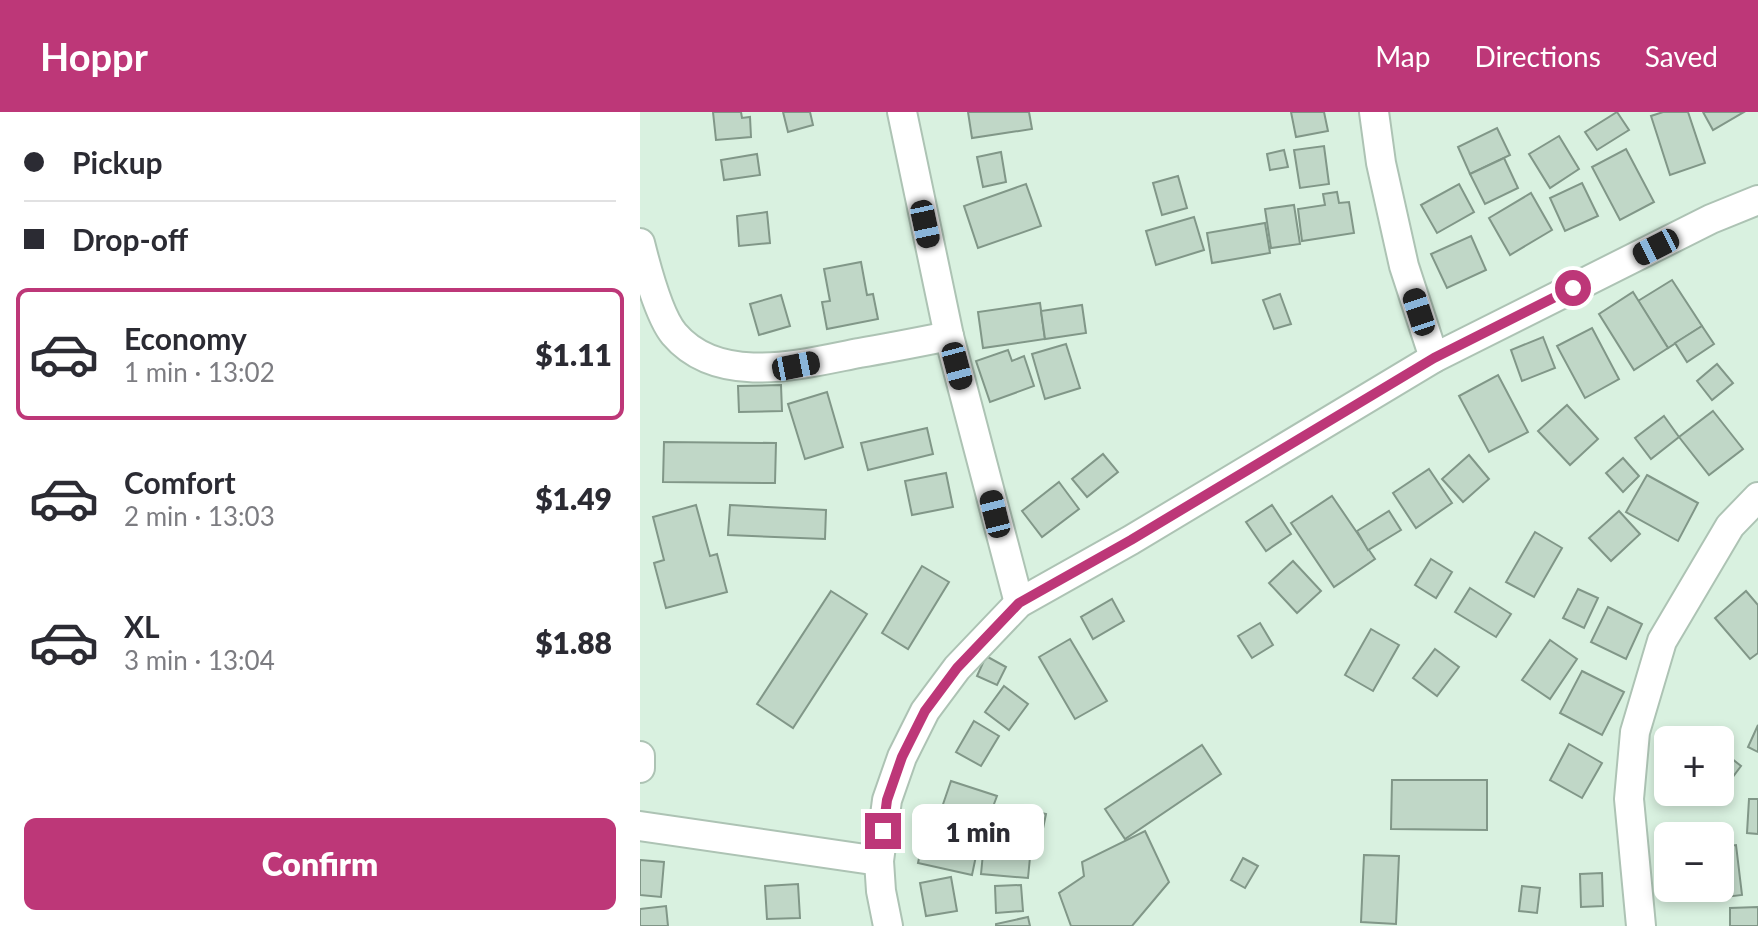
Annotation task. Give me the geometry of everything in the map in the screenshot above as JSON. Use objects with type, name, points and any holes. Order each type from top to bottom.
[{"type":"street","points":[[902,112],[949,336],[1019,603]]},
{"type":"street","points":[[1374,112],[1381,163],[1404,266],[1434,358]]},
{"type":"street","points":[[888,926],[879,861],[887,800],[902,757],[925,711],[957,668],[1019,603],[1144,532],[1434,358],[1711,219],[1758,200]]},
{"type":"street","points":[[640,243],[647,296],[673,333],[692,349],[714,361],[751,367],[796,366],[949,336]]},
{"type":"street","points":[[1641,926],[1629,799],[1635,732],[1662,641],[1730,526],[1758,497]]},
{"type":"street","points":[[640,756],[640,768]]},
{"type":"street","points":[[640,826],[879,861]]},
{"type":"building","points":[[713,112],[741,112],[742,118],[750,117],[751,137],[716,140]]},
{"type":"building","points":[[783,112],[810,112],[813,125],[788,132]]},
{"type":"building","points":[[968,112],[1029,112],[1032,129],[972,138]]},
{"type":"building","points":[[1291,112],[1324,112],[1328,131],[1296,137]]},
{"type":"building","points":[[1617,112],[1629,130],[1597,150],[1585,132]]},
{"type":"building","points":[[1663,112],[1688,112],[1705,163],[1670,175],[1651,116]]},
{"type":"building","points":[[1703,112],[1744,112],[1713,130]]},
{"type":"building","points":[[1497,128],[1510,155],[1470,174],[1458,147]]},
{"type":"building","points":[[1559,136],[1579,169],[1550,188],[1529,154]]},
{"type":"building","points":[[1324,146],[1329,184],[1300,188],[1294,150]]},
{"type":"building","points":[[1626,149],[1654,202],[1620,220],[1592,167]]},
{"type":"building","points":[[1284,150],[1288,167],[1270,170],[1267,154]]},
{"type":"building","points":[[1001,152],[1006,182],[983,187],[977,157]]},
{"type":"building","points":[[757,154],[760,175],[724,180],[721,160]]},
{"type":"building","points":[[1504,158],[1518,188],[1485,204],[1470,174]]},
{"type":"building","points":[[1178,176],[1187,208],[1162,215],[1153,183]]},
{"type":"building","points":[[1582,183],[1598,216],[1565,231],[1550,198]]},
{"type":"building","points":[[1026,184],[1041,226],[978,248],[964,206]]},
{"type":"building","points":[[1459,184],[1474,212],[1437,233],[1421,205]]},
{"type":"building","points":[[1337,192],[1339,203],[1349,202],[1354,233],[1302,241],[1298,209],[1325,205],[1323,194]]},
{"type":"building","points":[[1531,193],[1552,230],[1510,255],[1489,218]]},
{"type":"building","points":[[1294,205],[1300,244],[1271,248],[1265,209]]},
{"type":"building","points":[[767,212],[770,243],[739,246],[737,216]]},
{"type":"building","points":[[1194,217],[1204,250],[1156,265],[1146,231]]},
{"type":"building","points":[[1265,223],[1270,253],[1212,263],[1207,233]]},
{"type":"building","points":[[1471,236],[1486,270],[1447,288],[1431,254]]},
{"type":"building","points":[[861,262],[867,295],[873,294],[878,319],[827,329],[822,302],[830,301],[824,269]]},
{"type":"building","points":[[1672,280],[1702,326],[1668,348],[1638,301]]},
{"type":"building","points":[[1633,292],[1668,348],[1634,370],[1599,314]]},
{"type":"building","points":[[1280,294],[1291,324],[1274,329],[1263,300]]},
{"type":"building","points":[[781,295],[790,326],[759,335],[750,304]]},
{"type":"building","points":[[1040,303],[1045,339],[983,348],[978,312]]},
{"type":"building","points":[[1082,305],[1086,333],[1045,339],[1041,311]]},
{"type":"building","points":[[1702,326],[1714,344],[1687,362],[1675,343]]},
{"type":"building","points":[[1592,328],[1619,379],[1585,398],[1557,346]]},
{"type":"building","points":[[1543,337],[1555,368],[1522,381],[1511,350]]},
{"type":"building","points":[[1066,344],[1080,388],[1045,399],[1032,354]]},
{"type":"building","points":[[1008,350],[1012,361],[1024,356],[1034,386],[990,402],[976,361]]},
{"type":"building","points":[[1717,364],[1733,383],[1712,400],[1697,381]]},
{"type":"building","points":[[1498,375],[1528,432],[1489,452],[1459,396]]},
{"type":"building","points":[[781,385],[782,411],[739,412],[738,386]]},
{"type":"building","points":[[827,392],[843,447],[805,459],[788,404]]},
{"type":"building","points":[[1567,405],[1598,439],[1570,465],[1538,431]]},
{"type":"building","points":[[1713,411],[1743,449],[1709,475],[1679,437]]},
{"type":"building","points":[[1664,416],[1679,437],[1651,459],[1635,438]]},
{"type":"building","points":[[927,428],[933,454],[868,470],[861,443]]},
{"type":"building","points":[[664,442],[776,443],[775,483],[663,482]]},
{"type":"building","points":[[1103,454],[1118,472],[1087,497],[1072,479]]},
{"type":"building","points":[[1469,455],[1489,479],[1463,502],[1442,479]]},
{"type":"building","points":[[1623,458],[1639,476],[1623,492],[1606,473]]},
{"type":"building","points":[[1429,469],[1452,503],[1416,528],[1393,493]]},
{"type":"building","points":[[946,473],[953,507],[912,515],[905,481]]},
{"type":"building","points":[[1647,475],[1698,503],[1678,541],[1626,512]]},
{"type":"building","points":[[1059,482],[1079,509],[1042,537],[1022,511]]},
{"type":"building","points":[[1332,496],[1375,559],[1334,587],[1291,523]]},
{"type":"building","points":[[696,505],[710,556],[717,554],[727,592],[666,608],[654,563],[664,560],[653,517]]},
{"type":"building","points":[[730,505],[826,510],[825,539],[728,535]]},
{"type":"building","points":[[1272,505],[1291,534],[1266,551],[1246,522]]},
{"type":"building","points":[[1389,511],[1401,530],[1368,550],[1357,531]]},
{"type":"building","points":[[1619,511],[1640,534],[1611,561],[1589,538]]},
{"type":"building","points":[[1535,532],[1562,548],[1534,597],[1506,582]]},
{"type":"building","points":[[1431,559],[1452,572],[1436,598],[1415,585]]},
{"type":"building","points":[[1293,561],[1321,591],[1297,613],[1269,583]]},
{"type":"building","points":[[922,566],[949,582],[908,649],[882,633]]},
{"type":"building","points":[[1470,588],[1511,614],[1496,637],[1455,612]]},
{"type":"building","points":[[1578,589],[1598,598],[1584,628],[1563,618]]},
{"type":"building","points":[[831,591],[867,614],[793,728],[757,704]]},
{"type":"building","points":[[1746,591],[1758,605],[1758,653],[1750,659],[1715,618]]},
{"type":"building","points":[[1112,599],[1124,621],[1093,639],[1081,617]]},
{"type":"building","points":[[1608,607],[1642,624],[1626,659],[1591,642]]},
{"type":"building","points":[[1260,623],[1273,645],[1252,658],[1238,636]]},
{"type":"building","points":[[1371,629],[1399,645],[1373,691],[1345,675]]},
{"type":"building","points":[[1070,639],[1107,701],[1075,719],[1039,657]]},
{"type":"building","points":[[1550,640],[1577,659],[1550,699],[1522,680]]},
{"type":"building","points":[[1435,649],[1459,667],[1437,696],[1413,678]]},
{"type":"building","points":[[986,656],[1006,667],[997,685],[977,676]]},
{"type":"building","points":[[1582,671],[1624,692],[1602,735],[1560,713]]},
{"type":"building","points":[[1004,686],[1028,704],[1009,730],[985,712]]},
{"type":"building","points":[[974,721],[999,736],[981,766],[956,752]]},
{"type":"building","points":[[1758,725],[1758,752],[1748,747]]},
{"type":"building","points":[[1569,744],[1602,763],[1582,798],[1550,780]]},
{"type":"building","points":[[1202,745],[1221,774],[1125,839],[1105,809]]},
{"type":"building","points":[[1734,760],[1741,766],[1734,775]]},
{"type":"building","points":[[1392,780],[1487,780],[1487,830],[1391,829]]},
{"type":"building","points":[[951,781],[997,796],[985,828],[940,813]]},
{"type":"building","points":[[1749,799],[1758,799],[1758,834],[1747,833]]},
{"type":"building","points":[[1012,806],[1046,814],[1040,843],[1005,835]]},
{"type":"building","points":[[927,821],[981,832],[972,875],[918,863]]},
{"type":"building","points":[[1145,831],[1169,882],[1132,926],[1071,926],[1059,893],[1084,876],[1082,862]]},
{"type":"building","points":[[984,843],[1031,847],[1028,878],[981,874]]},
{"type":"building","points":[[1734,845],[1742,895],[1734,896]]},
{"type":"building","points":[[1364,855],[1399,856],[1396,924],[1361,922]]},
{"type":"building","points":[[1243,858],[1258,866],[1245,888],[1231,880]]},
{"type":"building","points":[[640,860],[664,862],[661,897],[640,895]]},
{"type":"building","points":[[1602,873],[1603,906],[1581,907],[1580,874]]},
{"type":"building","points":[[951,877],[957,911],[926,916],[920,883]]},
{"type":"building","points":[[798,884],[800,918],[767,919],[765,886]]},
{"type":"building","points":[[1021,885],[1023,911],[996,913],[995,886]]},
{"type":"building","points":[[1522,886],[1540,888],[1537,913],[1519,911]]},
{"type":"building","points":[[666,906],[668,926],[640,926],[640,909]]},
{"type":"building","points":[[1758,907],[1758,926],[1730,926],[1730,908]]},
{"type":"building","points":[[1028,917],[1030,926],[996,926],[996,924]]},
{"type":"route","points":[[883,831],[887,800],[902,757],[925,711],[957,668],[1019,603],[1131,540],[1434,358],[1573,288]]}]
